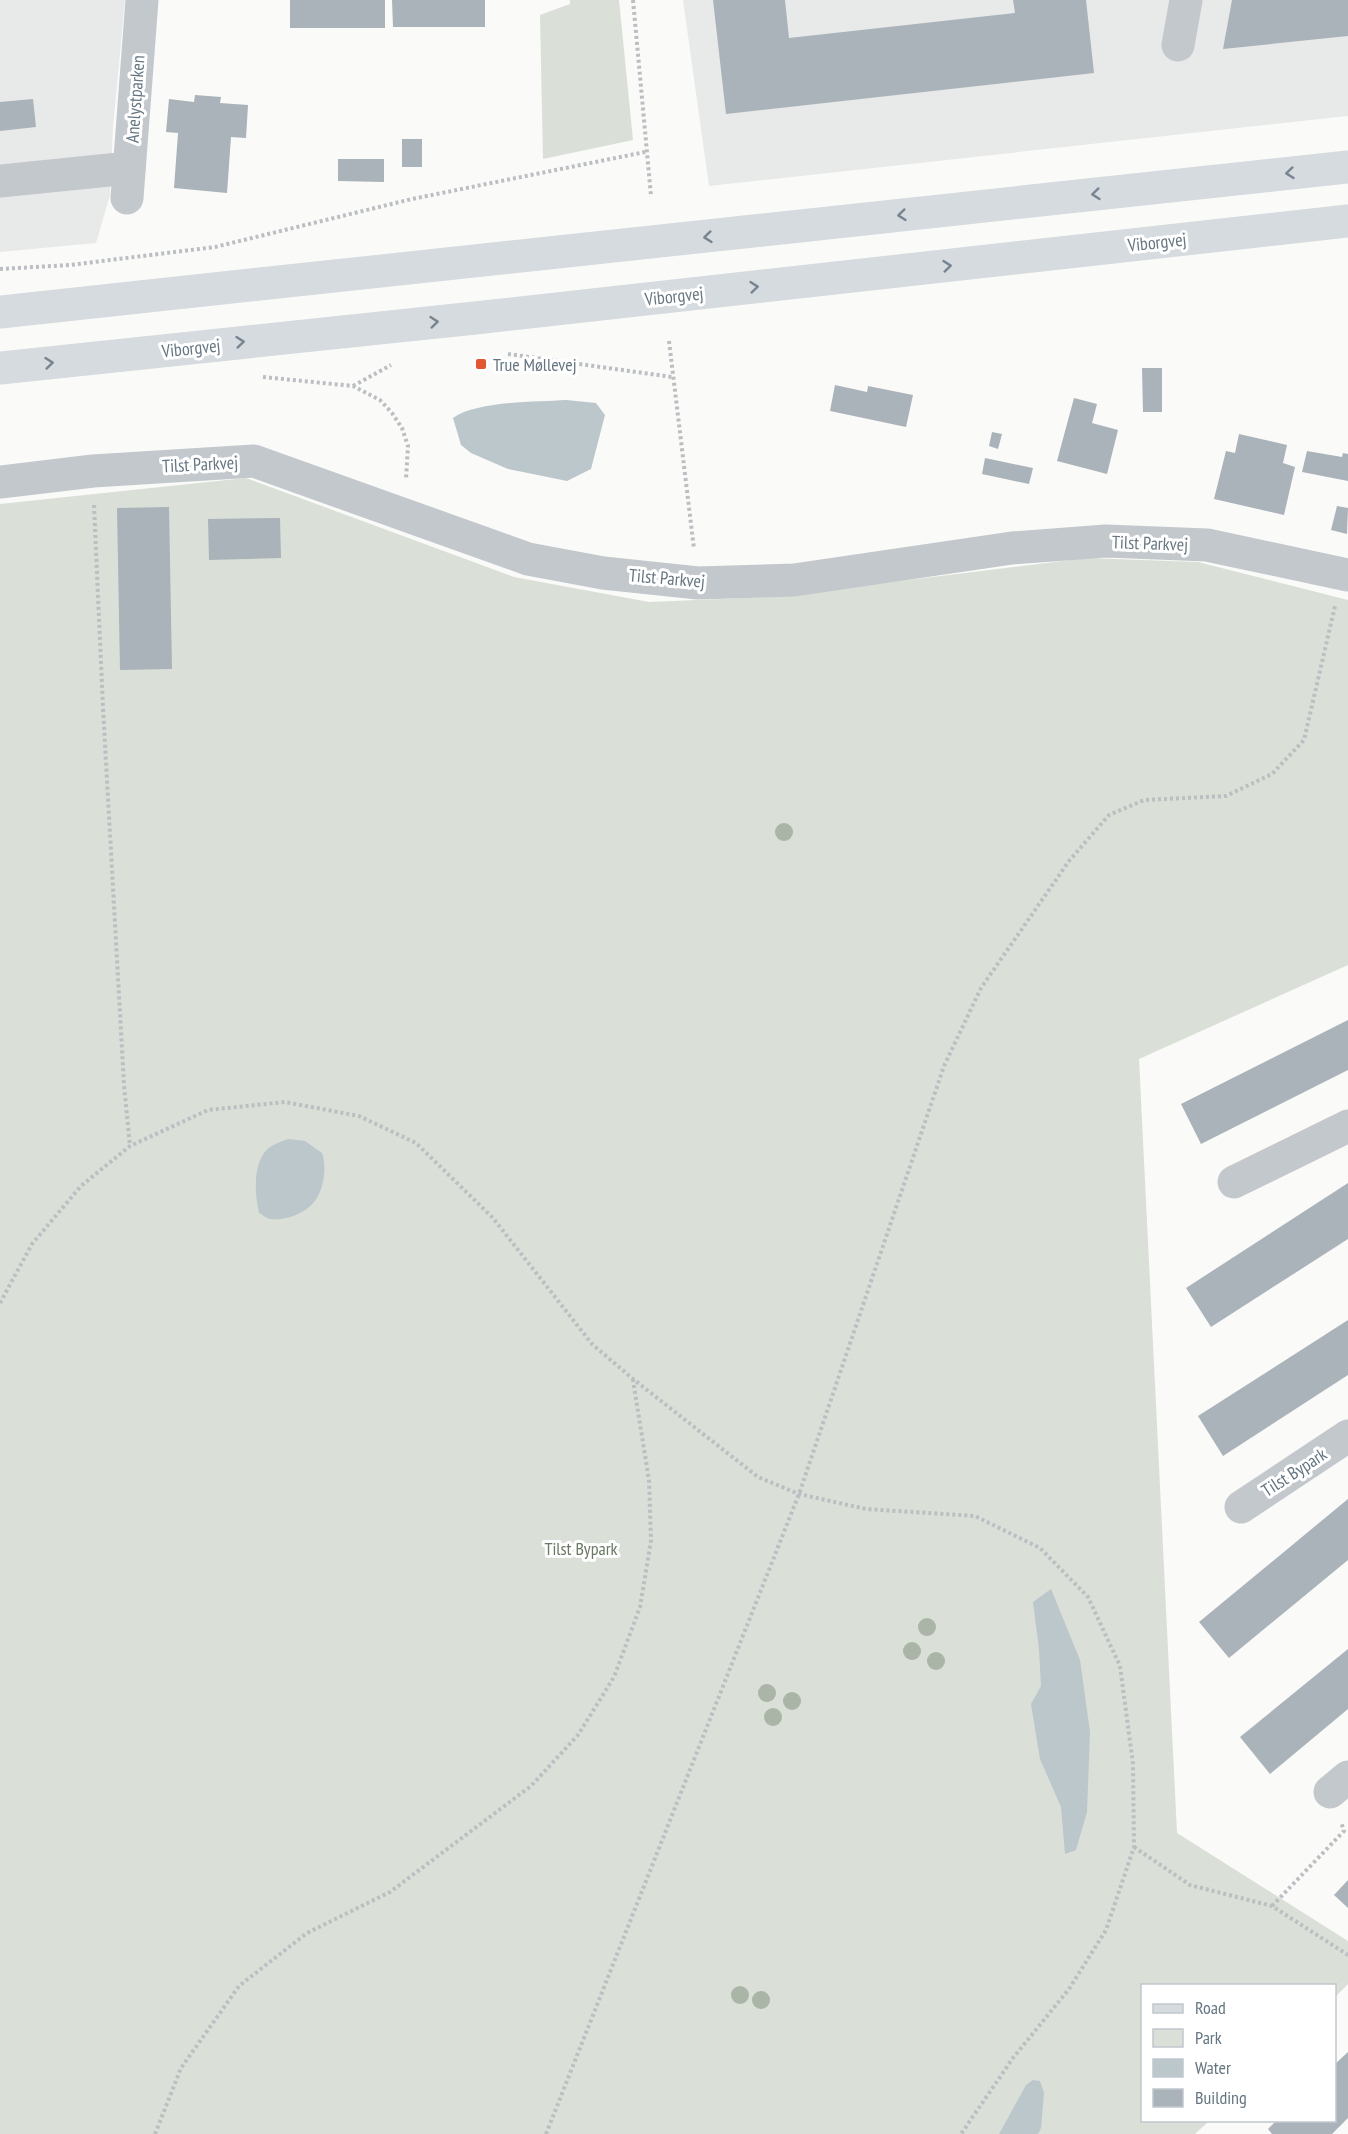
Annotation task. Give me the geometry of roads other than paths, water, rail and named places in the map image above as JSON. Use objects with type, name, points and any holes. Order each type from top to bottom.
[{"type":"main road","points":[[0,312],[1348,167]]},
{"type":"main road","name":"Viborgvej","points":[[0,368],[499,316],[1348,221]]},
{"type":"street","name":"Anelystparken","points":[[0,181],[128,183],[142,0]]},
{"type":"street","points":[[1178,45],[1186,0]]},
{"type":"street","name":"Tilst Parkvej","points":[[0,482],[93,471],[254,461],[528,559],[603,573],[698,583],[794,580],[1012,548],[1106,541],[1207,545],[1344,574]]},
{"type":"street","points":[[1234,1182],[1348,1126]]},
{"type":"street","name":"Tilst Bypark","points":[[1241,1507],[1348,1437]]},
{"type":"water","points":[[566,400],[596,403],[605,415],[591,469],[567,481],[508,469],[471,453],[461,445],[453,418],[464,412],[491,405]]},
{"type":"water","points":[[288,1139],[305,1141],[322,1153],[324,1178],[317,1197],[306,1210],[289,1217],[270,1219],[259,1213],[256,1190],[258,1167],[266,1150]]},
{"type":"water","points":[[1051,1589],[1080,1660],[1090,1732],[1087,1812],[1076,1850],[1065,1854],[1061,1807],[1040,1759],[1031,1704],[1041,1686],[1033,1602]]},
{"type":"water","points":[[1033,2080],[1040,2081],[1044,2093],[1041,2128],[1038,2134],[999,2134],[1026,2085]]},
{"type":"place","name":"True Møllevej","points":[[481,364]]}]
